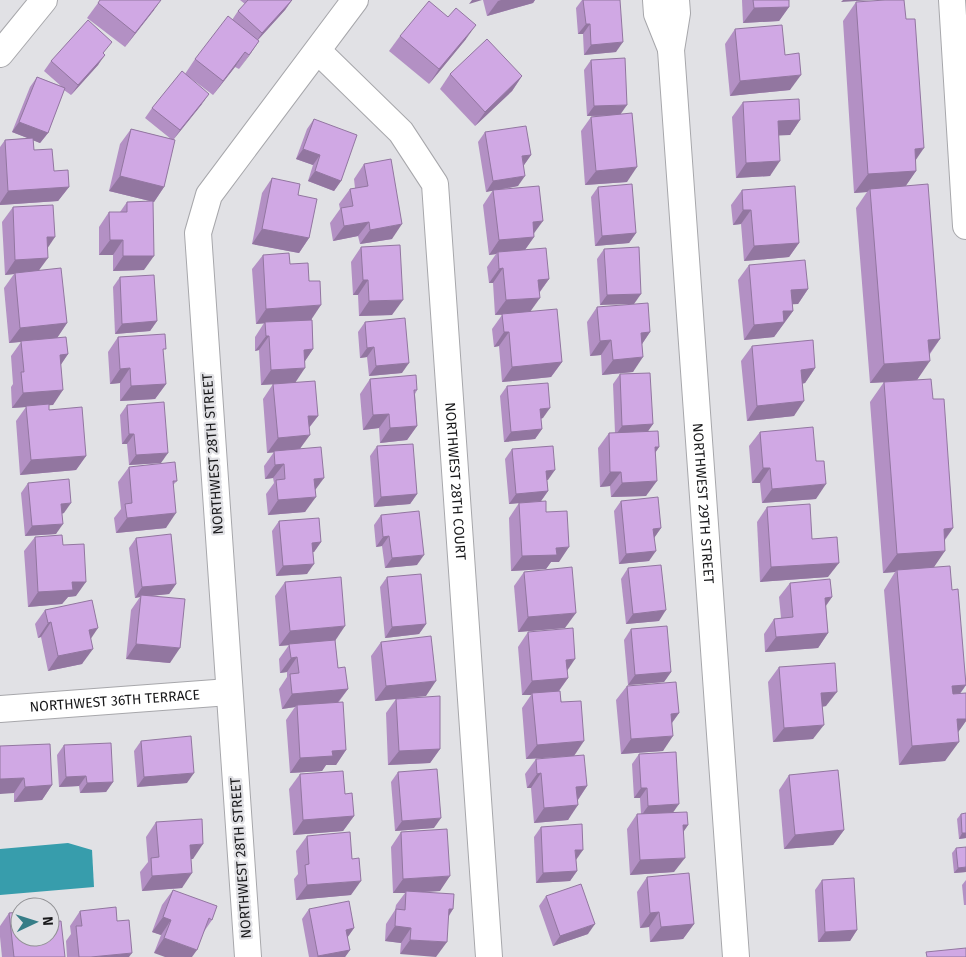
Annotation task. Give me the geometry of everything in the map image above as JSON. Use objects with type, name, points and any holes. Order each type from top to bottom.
[{"type":"street","points":[[0,54],[44,0]]},
{"type":"street","name":"NORTHWEST 28TH STREET","points":[[248,957],[198,233],[209,195],[355,0]]},
{"type":"street","name":"NORTHWEST 29TH STREET","points":[[656,0],[657,14],[671,50]]},
{"type":"street","name":"NORTHWEST 29TH STREET","points":[[676,0],[677,13],[671,50],[736,957]]},
{"type":"street","points":[[952,0],[966,226]]},
{"type":"street","name":"NORTHWEST 28TH COURT","points":[[318,51],[402,132],[435,184],[489,957]]},
{"type":"street","name":"NORTHWEST 36TH TERRACE","points":[[0,709],[230,692]]},
{"type":"water","points":[[68,843],[92,850],[94,887],[0,895],[0,849]]},
{"type":"building","points":[[100,0],[161,0],[135,33],[98,3]]},
{"type":"building","points":[[248,0],[292,0],[262,33],[238,11]]},
{"type":"building","points":[[583,0],[620,0],[623,42],[591,45],[590,24],[586,24]]},
{"type":"building","points":[[753,0],[789,0],[789,7],[754,8]]},
{"type":"building","points":[[904,0],[906,19],[915,19],[924,148],[915,149],[916,171],[868,174],[856,2]]},
{"type":"building","points":[[429,1],[448,17],[456,8],[476,25],[439,69],[400,36]]},
{"type":"building","points":[[228,16],[259,41],[249,55],[245,52],[223,81],[195,59]]},
{"type":"building","points":[[88,20],[112,42],[103,53],[105,55],[78,85],[51,61]]},
{"type":"building","points":[[782,25],[785,55],[799,53],[801,75],[740,81],[735,29]]},
{"type":"building","points":[[487,39],[522,76],[485,112],[450,74]]},
{"type":"building","points":[[625,58],[627,105],[594,106],[591,60]]},
{"type":"building","points":[[182,71],[209,94],[180,130],[152,108]]},
{"type":"building","points":[[37,77],[65,88],[48,133],[19,122]]},
{"type":"building","points":[[799,99],[800,120],[778,121],[780,161],[746,163],[743,102]]},
{"type":"building","points":[[632,113],[637,167],[596,171],[591,117]]},
{"type":"building","points":[[314,119],[357,135],[341,181],[315,171],[320,155],[303,149]]},
{"type":"building","points":[[526,126],[531,155],[522,156],[525,176],[493,181],[485,132]]},
{"type":"building","points":[[131,129],[175,140],[164,187],[120,176]]},
{"type":"building","points":[[33,138],[34,150],[52,149],[54,171],[68,170],[69,187],[8,191],[5,140]]},
{"type":"building","points":[[391,159],[402,224],[370,230],[369,222],[344,226],[341,208],[353,206],[350,189],[368,186],[364,164]]},
{"type":"building","points":[[272,178],[300,184],[298,195],[317,199],[309,238],[262,229]]},
{"type":"building","points":[[632,184],[636,233],[602,236],[598,187]]},
{"type":"building","points":[[928,184],[940,339],[928,340],[930,361],[884,364],[870,189]]},
{"type":"building","points":[[539,186],[543,221],[533,222],[534,237],[499,240],[493,190]]},
{"type":"building","points":[[795,186],[799,243],[754,246],[751,210],[743,210],[742,190]]},
{"type":"building","points":[[153,201],[154,256],[123,256],[123,240],[110,240],[109,212],[127,212],[127,202]]},
{"type":"building","points":[[53,205],[55,237],[47,237],[48,258],[15,260],[13,207]]},
{"type":"building","points":[[400,245],[403,300],[369,301],[368,280],[363,280],[361,247]]},
{"type":"building","points":[[639,247],[641,294],[607,295],[604,249]]},
{"type":"building","points":[[546,248],[549,279],[538,280],[540,298],[506,300],[503,268],[499,269],[498,252]]},
{"type":"building","points":[[289,253],[290,264],[308,263],[309,281],[320,281],[321,305],[266,309],[263,255]]},
{"type":"building","points":[[805,260],[808,289],[791,290],[793,311],[783,311],[784,322],[754,325],[749,265]]},
{"type":"building","points":[[61,268],[67,323],[20,328],[15,273]]},
{"type":"building","points":[[154,275],[157,321],[122,324],[120,277]]},
{"type":"building","points":[[648,303],[650,332],[641,333],[643,357],[613,360],[611,340],[600,341],[597,307]]},
{"type":"building","points":[[557,309],[562,362],[512,367],[509,332],[504,332],[502,314]]},
{"type":"building","points":[[405,318],[409,363],[376,366],[374,347],[367,348],[365,322]]},
{"type":"building","points":[[312,320],[313,349],[304,350],[305,368],[271,370],[269,336],[266,336],[265,322]]},
{"type":"building","points":[[165,334],[166,349],[163,349],[166,384],[131,386],[130,368],[120,369],[118,337]]},
{"type":"building","points":[[66,337],[68,354],[60,355],[63,390],[23,393],[21,372],[24,372],[21,341]]},
{"type":"building","points":[[813,340],[815,368],[801,370],[804,401],[757,406],[752,346]]},
{"type":"building","points":[[650,373],[653,424],[622,426],[620,374]]},
{"type":"building","points":[[416,375],[417,390],[414,390],[417,426],[390,428],[389,414],[373,415],[370,379]]},
{"type":"building","points":[[931,379],[933,399],[944,399],[953,528],[944,529],[945,551],[897,554],[884,382]]},
{"type":"building","points":[[315,381],[318,416],[308,416],[310,435],[278,438],[273,384]]},
{"type":"building","points":[[548,383],[550,408],[540,409],[542,429],[511,432],[507,386]]},
{"type":"building","points":[[164,402],[168,453],[136,455],[134,434],[129,434],[127,405]]},
{"type":"building","points":[[49,404],[49,410],[82,407],[86,456],[31,460],[26,406]]},
{"type":"building","points":[[813,427],[816,461],[824,461],[826,484],[772,489],[770,468],[763,468],[760,432]]},
{"type":"building","points":[[658,431],[659,447],[655,447],[657,481],[622,483],[621,472],[610,472],[609,433]]},
{"type":"building","points":[[413,444],[417,494],[381,497],[377,446]]},
{"type":"building","points":[[553,446],[555,470],[546,471],[548,491],[516,494],[512,449]]},
{"type":"building","points":[[321,447],[324,478],[314,479],[316,497],[278,500],[276,480],[285,479],[284,464],[275,465],[274,451]]},
{"type":"building","points":[[175,462],[177,481],[173,481],[176,513],[127,518],[125,504],[132,503],[129,467]]},
{"type":"building","points":[[69,479],[71,503],[61,504],[63,524],[32,526],[28,483]]},
{"type":"building","points":[[658,497],[661,528],[653,529],[656,551],[626,554],[621,501]]},
{"type":"building","points":[[546,501],[546,512],[567,511],[569,547],[556,548],[557,555],[522,556],[519,503]]},
{"type":"building","points":[[810,504],[812,539],[837,537],[839,563],[771,567],[767,507]]},
{"type":"building","points":[[419,511],[424,555],[392,558],[389,536],[383,537],[381,515]]},
{"type":"building","points":[[319,518],[321,542],[312,543],[314,564],[283,566],[279,521]]},
{"type":"building","points":[[171,534],[176,584],[142,587],[136,538]]},
{"type":"building","points":[[62,535],[63,545],[84,544],[86,582],[72,582],[73,590],[38,592],[35,537]]},
{"type":"building","points":[[661,565],[666,610],[633,614],[628,568]]},
{"type":"building","points":[[950,566],[952,590],[958,589],[966,685],[952,686],[953,694],[966,693],[966,719],[957,719],[959,742],[912,746],[897,570]]},
{"type":"building","points":[[572,567],[576,613],[528,617],[524,572]]},
{"type":"building","points":[[421,574],[426,624],[392,627],[387,577]]},
{"type":"building","points":[[341,577],[345,626],[290,631],[285,582]]},
{"type":"building","points":[[830,579],[832,597],[825,598],[828,633],[776,637],[774,619],[793,617],[790,583]]},
{"type":"building","points":[[141,595],[185,599],[180,648],[136,644]]},
{"type":"building","points":[[92,600],[98,628],[89,630],[93,649],[58,656],[51,622],[48,623],[45,610]]},
{"type":"building","points":[[667,626],[671,672],[635,675],[631,629]]},
{"type":"building","points":[[573,628],[575,659],[566,660],[568,678],[532,681],[528,632]]},
{"type":"building","points":[[431,636],[436,681],[386,686],[381,642]]},
{"type":"building","points":[[335,640],[338,668],[345,667],[348,689],[292,694],[290,674],[299,673],[297,657],[291,658],[289,644]]},
{"type":"building","points":[[835,663],[837,692],[821,693],[824,725],[784,728],[779,667]]},
{"type":"building","points":[[676,682],[679,713],[671,714],[673,736],[631,739],[627,686]]},
{"type":"building","points":[[560,691],[561,702],[581,701],[584,741],[537,745],[532,693]]},
{"type":"building","points":[[440,696],[440,749],[399,751],[396,699]]},
{"type":"building","points":[[343,702],[346,750],[332,751],[333,756],[300,758],[297,705]]},
{"type":"building","points":[[191,736],[194,773],[144,777],[141,741]]},
{"type":"building","points":[[111,743],[113,782],[87,783],[86,776],[66,777],[64,745]]},
{"type":"building","points":[[50,744],[52,785],[25,787],[24,778],[0,779],[0,746]]},
{"type":"building","points":[[676,752],[679,804],[648,806],[647,788],[641,788],[639,754]]},
{"type":"building","points":[[584,755],[587,786],[576,787],[578,805],[544,808],[541,773],[537,774],[536,759]]},
{"type":"building","points":[[437,769],[441,818],[402,821],[398,772]]},
{"type":"building","points":[[838,770],[844,830],[795,835],[789,775]]},
{"type":"building","points":[[343,771],[345,794],[352,793],[354,816],[303,820],[300,774]]},
{"type":"building","points":[[687,812],[688,825],[683,825],[685,858],[640,860],[637,814]]},
{"type":"building","points":[[966,813],[966,833],[962,833],[961,814]]},
{"type":"building","points":[[202,819],[203,844],[190,845],[192,873],[152,876],[151,858],[159,857],[156,822]]},
{"type":"building","points":[[582,824],[583,850],[575,850],[577,871],[543,873],[541,827]]},
{"type":"building","points":[[447,829],[450,876],[403,879],[401,832]]},
{"type":"building","points":[[350,832],[352,859],[359,858],[361,881],[307,885],[305,865],[309,864],[307,836]]},
{"type":"building","points":[[966,847],[966,867],[958,868],[956,848]]},
{"type":"building","points":[[689,873],[694,924],[661,927],[659,912],[650,913],[647,877]]},
{"type":"building","points":[[854,878],[857,930],[825,932],[822,880]]},
{"type":"building","points":[[581,884],[595,924],[560,936],[546,896]]},
{"type":"building","points":[[173,890],[217,906],[212,920],[209,918],[197,950],[164,938],[171,920],[163,917]]},
{"type":"building","points":[[406,891],[454,894],[453,909],[449,909],[447,942],[410,940],[411,928],[395,926],[396,909],[405,910]]},
{"type":"building","points":[[349,901],[354,928],[346,930],[350,950],[318,956],[309,909]]},
{"type":"building","points":[[116,907],[117,921],[129,920],[132,953],[79,957],[76,926],[82,926],[80,911]]},
{"type":"building","points":[[61,921],[65,957],[14,957],[13,947],[60,947]]},
{"type":"building","points":[[966,948],[966,957],[927,957],[926,952]]}]
